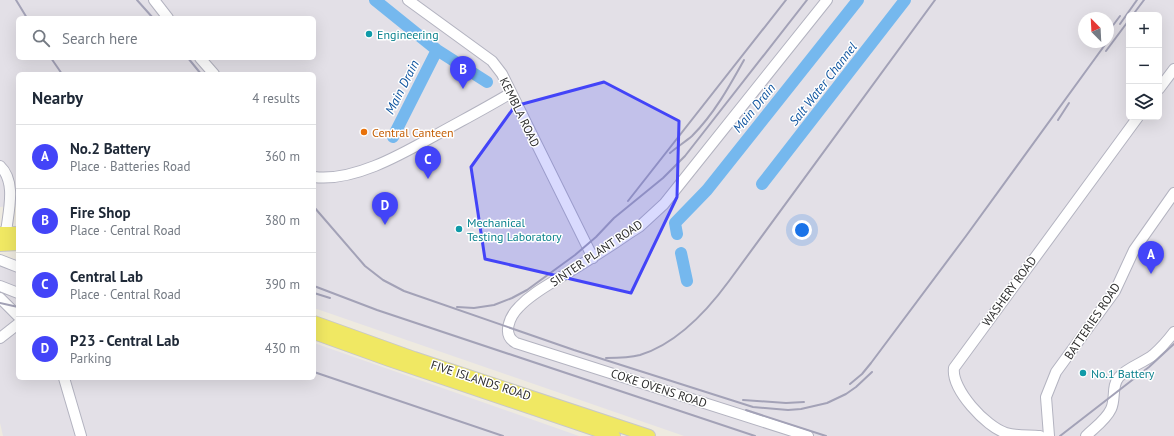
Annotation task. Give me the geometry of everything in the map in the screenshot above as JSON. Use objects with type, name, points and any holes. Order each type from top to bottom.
[{"type":"main road","points":[[3,233],[16,233]]},
{"type":"main road","points":[[0,245],[16,244]]},
{"type":"main road","name":"FIVE ISLANDS ROAD","points":[[316,323],[414,358],[649,436]]},
{"type":"main road","name":"FIVE ISLANDS ROAD","points":[[316,334],[614,436]]},
{"type":"street","points":[[154,0],[166,16]]},
{"type":"street","name":"KEMBLA ROAD","points":[[408,0],[492,61],[502,74],[510,93],[593,258]]},
{"type":"street","name":"SINTER PLANT ROAD","points":[[510,338],[508,333],[509,323],[511,317],[520,305],[639,227],[664,204],[827,0]]},
{"type":"street","points":[[202,60],[212,72]]},
{"type":"street","points":[[1162,85],[1174,68]]},
{"type":"street","points":[[316,177],[333,177],[358,171],[392,159],[460,123],[510,93]]},
{"type":"street","name":"WASHERY ROAD","points":[[1040,436],[1005,433],[985,421],[973,409],[956,381],[953,374],[954,368],[1136,120]]},
{"type":"street","points":[[0,166],[4,169],[8,177],[10,189],[3,233]]},
{"type":"street","name":"BATTERIES ROAD","points":[[1049,436],[1046,396],[1056,372],[1115,291],[1134,250],[1174,193]]},
{"type":"street","points":[[0,260],[16,266]]},
{"type":"street","points":[[0,286],[16,294]]},
{"type":"street","points":[[0,298],[16,295]]},
{"type":"street","points":[[0,298],[16,317]]},
{"type":"street","points":[[16,302],[14,305],[16,314]]},
{"type":"street","points":[[0,338],[16,319]]},
{"type":"street","points":[[1086,436],[1107,416],[1111,410],[1114,388],[1120,376],[1153,355],[1174,332]]},
{"type":"street","name":"COKE OVENS ROAD","points":[[510,338],[516,343],[808,436]]},
{"type":"street","points":[[65,380],[81,436]]},
{"type":"highlighted area","points":[[604,82],[679,121],[677,197],[631,293],[485,259],[471,167],[515,106]]},
{"type":"shaded area","points":[[0,0],[1174,0],[1174,436],[684,436],[316,309],[316,72],[16,72],[16,205],[0,207]]},
{"type":"shaded area","points":[[0,258],[16,259],[16,380],[316,380],[316,344],[579,436],[3,436],[0,423]]},
{"type":"waterway","name":"Main Drain","points":[[375,0],[437,50],[487,82]]},
{"type":"waterway","name":"Main Drain","points":[[677,234],[675,223],[707,190],[858,0]]},
{"type":"waterway","name":"Salt Water Channel","points":[[762,184],[905,0]]},
{"type":"waterway","name":"Main Drain","points":[[393,137],[437,50]]},
{"type":"waterway","name":"Main Drain","points":[[681,253],[687,281]]},
{"type":"railway","points":[[16,0],[26,16]]},
{"type":"railway","points":[[137,0],[151,16]]},
{"type":"railway","points":[[628,201],[786,0]]},
{"type":"railway","points":[[457,307],[474,308],[494,305],[512,298],[527,290],[575,255],[596,237],[614,218],[663,178],[685,156],[807,0]]},
{"type":"railway","points":[[606,358],[632,357],[653,350],[678,335],[701,315],[729,281],[935,0]]},
{"type":"railway","points":[[1120,24],[1137,0]]},
{"type":"railway","points":[[1135,12],[1144,0]]},
{"type":"railway","points":[[1114,24],[1120,16]]},
{"type":"railway","points":[[1106,51],[1126,24]]},
{"type":"railway","points":[[850,384],[862,374],[871,363],[966,236],[1103,48]]},
{"type":"railway","points":[[52,60],[61,72]]},
{"type":"railway","points":[[190,60],[199,72]]},
{"type":"railway","points":[[670,153],[700,128],[727,90],[744,60]]},
{"type":"railway","points":[[1058,120],[1069,103]]},
{"type":"railway","points":[[316,209],[365,266],[383,280],[404,291],[574,350],[753,407],[788,410],[801,409],[827,403],[846,394],[872,372]]},
{"type":"railway","points":[[316,287],[377,310],[755,436]]},
{"type":"railway","points":[[316,294],[330,298]]},
{"type":"railway","points":[[0,303],[16,307]]},
{"type":"railway","points":[[1060,436],[1149,367],[1174,344]]},
{"type":"railway","points":[[316,373],[503,436]]},
{"type":"railway","points":[[743,400],[786,403],[804,402]]},
{"type":"railway","points":[[746,410],[826,436]]},
{"type":"place","name":"Engineering","points":[[369,34]]},
{"type":"place","name":"Fire Shop","points":[[463,89]]},
{"type":"place","name":"Central Canteen","points":[[364,132]]},
{"type":"place","name":"Central Lab","points":[[428,179]]},
{"type":"place","name":"P23 - Central Lab","points":[[385,225]]},
{"type":"place","name":"Mechanical Testing Laboratory","points":[[459,229]]},
{"type":"place","name":"No.2 Battery","points":[[1151,274]]},
{"type":"place","name":"No.1 Battery","points":[[1083,373]]}]
